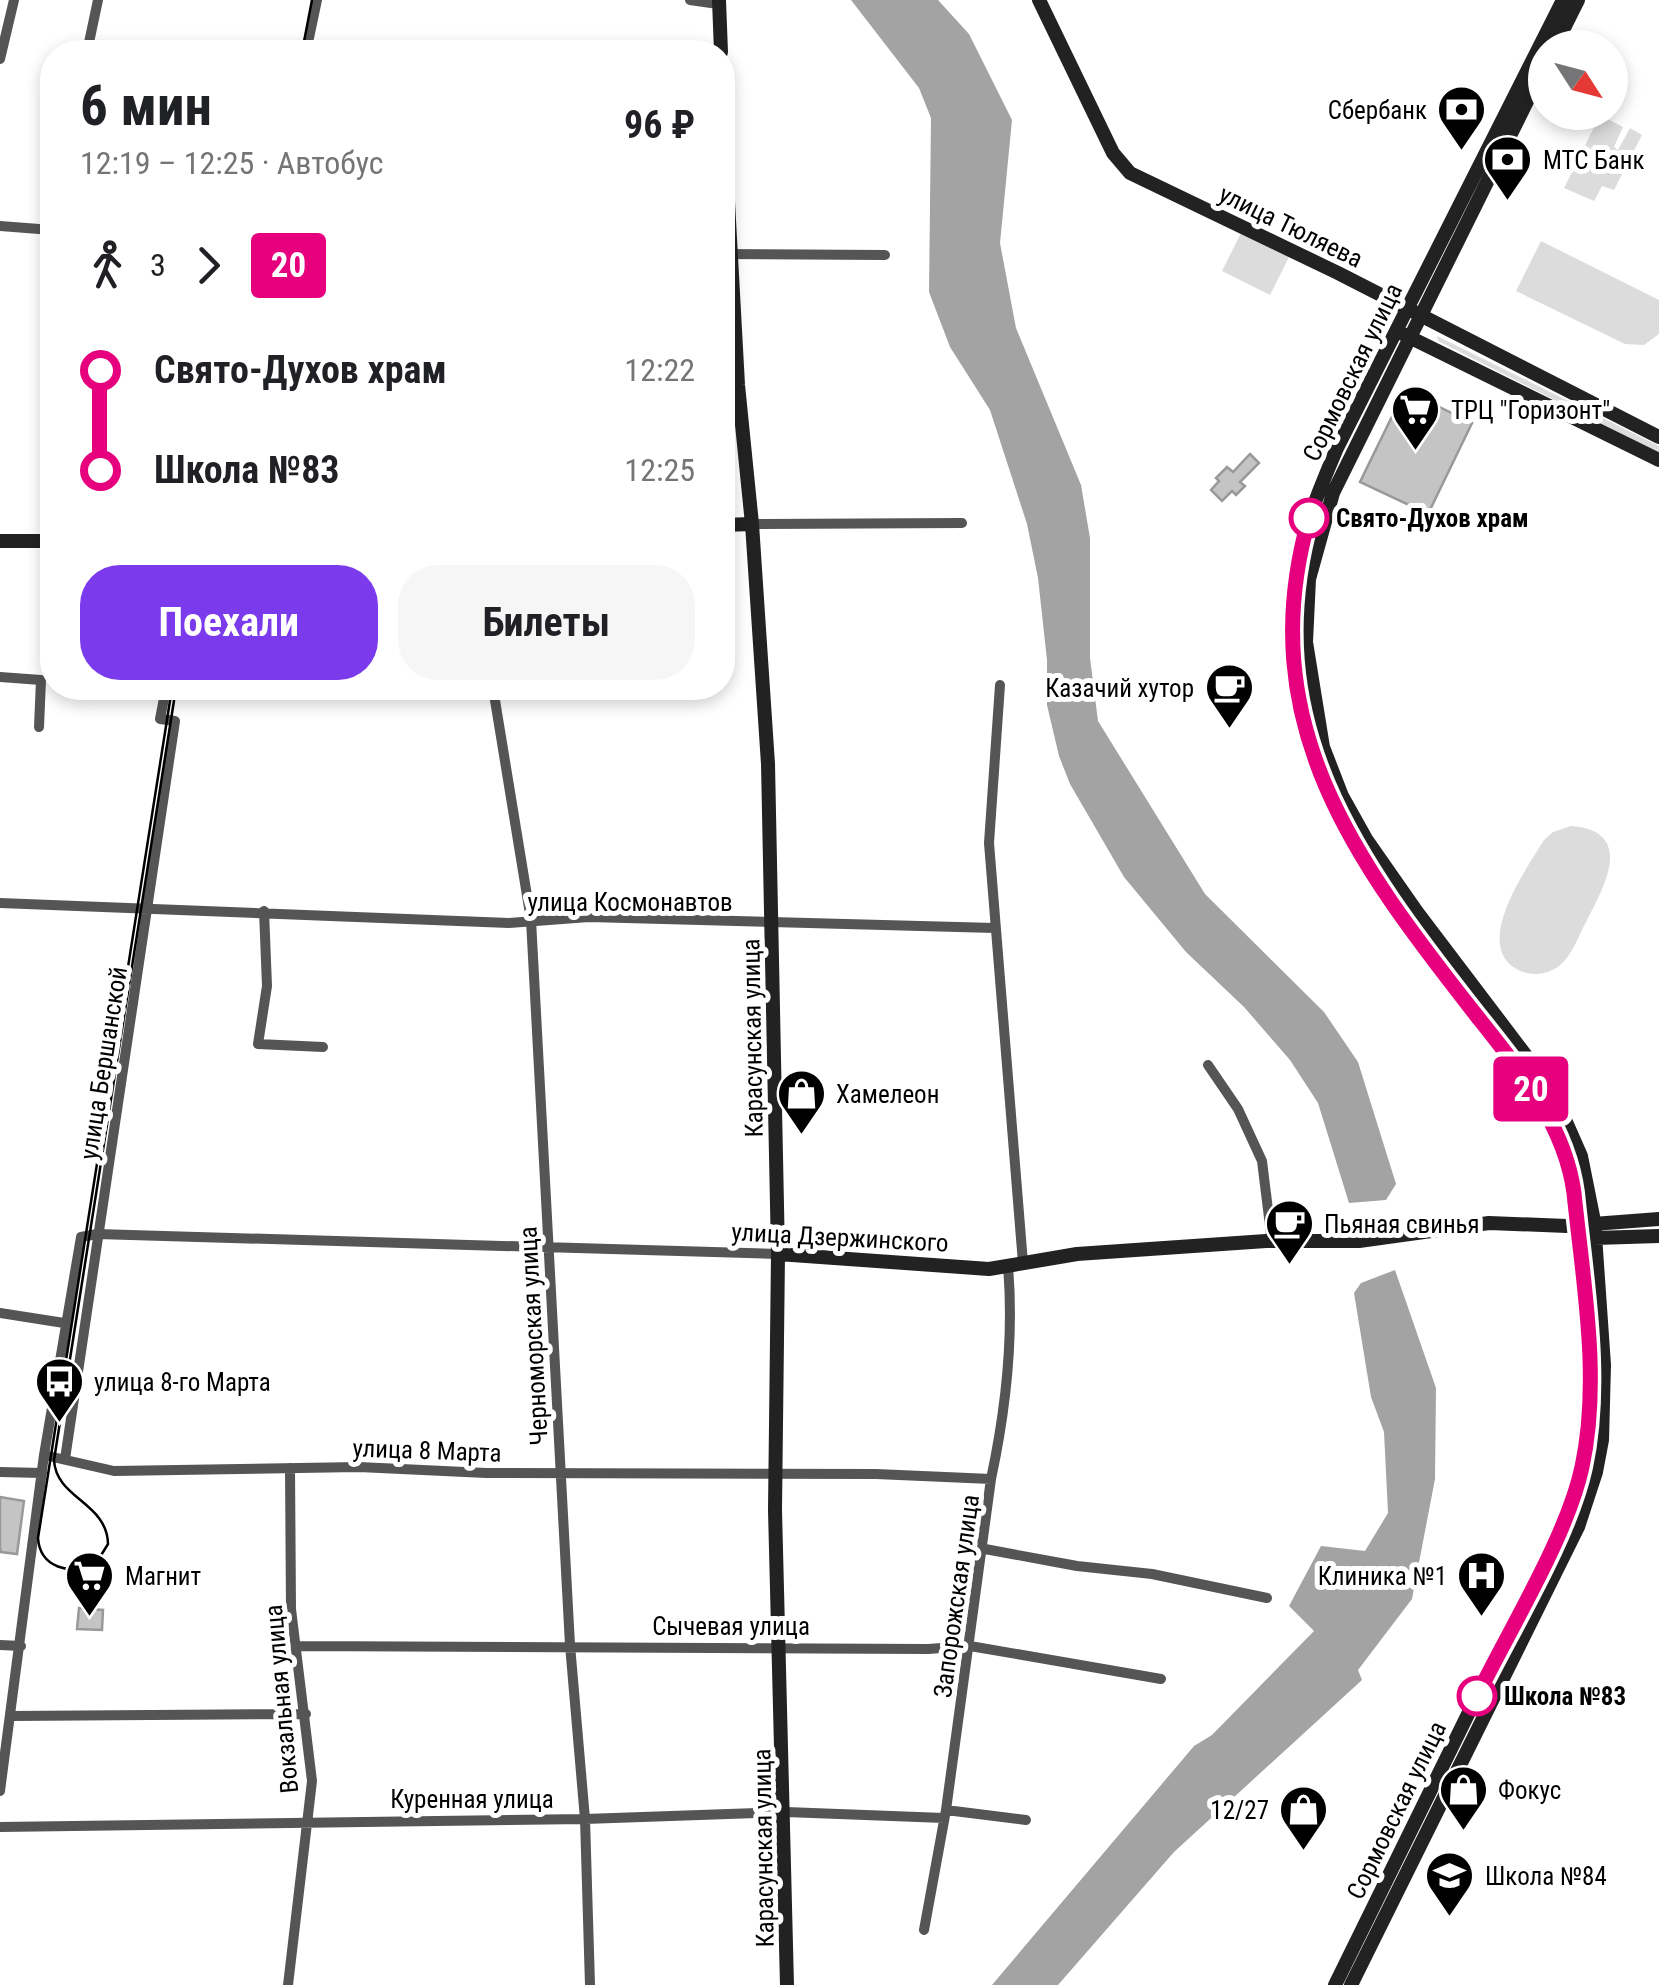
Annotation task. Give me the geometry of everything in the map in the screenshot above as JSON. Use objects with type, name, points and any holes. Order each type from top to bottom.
[{"type":"main road","name":"улица Тюляева","points":[[1039,0],[1120,166],[1659,438]]},
{"type":"main road","name":"Сормовская улица","points":[[1413,313],[1562,0]]},
{"type":"main road","points":[[1563,30],[1578,0]]},
{"type":"main road","points":[[719,2],[721,40]]},
{"type":"main road","name":"Сормовская улица","points":[[1351,1985],[1366,1940],[1561,1525],[1581,1472],[1589,1384],[1578,1225],[1566,1160],[1542,1104],[1422,946],[1313,754],[1301,710],[1292,609],[1296,570],[1313,506],[1337,448],[1528,97]]},
{"type":"main road","points":[[1402,334],[1659,460]]},
{"type":"main road","name":"Карасунская улица","points":[[735,356],[752,524],[768,764],[778,1254],[776,1476],[788,1985]]},
{"type":"main road","points":[[735,525],[752,524]]},
{"type":"main road","points":[[0,540],[40,541]]},
{"type":"main road","name":"Сормовская улица","points":[[1334,1985],[1366,1940],[1578,1527],[1602,1440],[1604,1365],[1594,1222],[1582,1156],[1552,1090],[1355,834]]},
{"type":"main road","name":"улица Дзержинского","points":[[778,1254],[969,1268],[1016,1265],[1078,1254],[1272,1242],[1359,1241],[1489,1223],[1578,1225],[1659,1219]]},
{"type":"main road","points":[[1578,1225],[1595,1238],[1659,1236]]},
{"type":"main road","points":[[1524,1601],[1539,1608]]},
{"type":"street","points":[[0,59],[14,0]]},
{"type":"street","points":[[90,40],[98,0]]},
{"type":"street","points":[[308,40],[316,0]]},
{"type":"street","points":[[690,0],[719,2]]},
{"type":"street","points":[[0,226],[40,229]]},
{"type":"street","points":[[735,255],[884,255]]},
{"type":"street","points":[[752,524],[962,524]]},
{"type":"street","points":[[0,677],[40,680],[39,727]]},
{"type":"street","name":"Запорожская улица","points":[[924,1930],[945,1814],[991,1479],[1002,1426],[1016,1265],[989,843],[1000,685]]},
{"type":"street","name":"улица Бершанской","points":[[64,1458],[175,721],[160,719],[164,700]]},
{"type":"street","name":"Черноморская улица","points":[[496,700],[531,920],[570,1645],[584,1819],[590,1985]]},
{"type":"street","name":"улица Космонавтов","points":[[0,903],[146,911],[996,928]]},
{"type":"street","points":[[264,911],[267,986],[258,1044],[323,1046]]},
{"type":"street","points":[[1208,1064],[1238,1109],[1262,1161],[1272,1242]]},
{"type":"street","points":[[0,1791],[64,1323],[81,1237],[97,1234]]},
{"type":"street","name":"улица Дзержинского","points":[[97,1234],[778,1254]]},
{"type":"street","points":[[0,1314],[64,1323]]},
{"type":"street","name":"улица 8 Марта","points":[[44,1455],[114,1471],[290,1468],[776,1476],[876,1474],[991,1479]]},
{"type":"street","name":"Вокзальная улица","points":[[288,1985],[310,1820],[306,1714],[291,1609],[290,1468]]},
{"type":"street","points":[[0,1472],[42,1473]]},
{"type":"street","points":[[984,1549],[1077,1566],[1152,1574],[1267,1598]]},
{"type":"street","points":[[0,1645],[20,1646]]},
{"type":"street","name":"Сычевая улица","points":[[298,1646],[970,1646],[1161,1679]]},
{"type":"street","points":[[11,1716],[306,1714]]},
{"type":"street","name":"Куренная улица","points":[[0,1826],[584,1819],[786,1812],[945,1814],[1026,1820]]},
{"type":"shaded area","points":[[851,0],[938,0],[969,34],[1012,120],[1000,243],[1016,328],[1081,485],[1090,538],[1090,658],[1098,721],[1205,894],[1324,1012],[1358,1062],[1396,1184],[1386,1200],[1349,1203],[1318,1103],[1290,1060],[1244,1007],[1186,952],[1124,877],[1070,784],[1047,705],[1047,660],[1038,578],[1027,524],[990,410],[950,347],[929,292],[931,118],[919,88]]},
{"type":"shaded area","points":[[1630,128],[1642,135],[1614,190],[1602,186],[1594,201],[1564,188],[1593,130],[1622,130],[1614,147],[1618,150]]},
{"type":"shaded area","points":[[1241,233],[1289,257],[1270,295],[1222,271]]},
{"type":"shaded area","points":[[1541,241],[1659,300],[1659,334],[1644,345],[1625,344],[1516,291]]},
{"type":"shaded area","points":[[1437,336],[1659,446],[1659,453],[1438,341]]},
{"type":"shaded area","points":[[1571,826],[1591,830],[1603,838],[1609,849],[1607,877],[1564,962],[1546,972],[1523,972],[1507,962],[1500,947],[1506,910],[1544,840]]},
{"type":"shaded area","points":[[1395,1270],[1436,1388],[1435,1479],[1412,1599],[1358,1670],[1362,1680],[1174,1852],[1058,1985],[992,1985],[1194,1746],[1212,1735],[1314,1631],[1289,1606],[1321,1546],[1365,1551],[1388,1513],[1384,1432],[1371,1397],[1354,1293],[1361,1283]]},
{"type":"building","name":"ТРЦ \"Горизонт\"","points":[[1405,390],[1472,423],[1428,514],[1360,482]]},
{"type":"building","points":[[1250,454],[1259,463],[1240,482],[1245,486],[1222,501],[1211,490],[1219,481],[1216,478],[1227,467],[1233,472]]},
{"type":"building","points":[[0,1497],[24,1501],[17,1554],[1,1552]]},
{"type":"building","name":"Магнит","points":[[79,1608],[103,1610],[102,1630],[77,1629]]},
{"type":"tram line","points":[[304,40],[312,0]]},
{"type":"tram line","points":[[170,700],[38,1538],[44,1556],[67,1569],[95,1565],[108,1544],[99,1519],[63,1484],[54,1460],[174,700]]},
{"type":"bus line","name":"20","points":[[1309,518],[1296,570],[1292,644],[1301,710],[1331,801],[1350,842],[1422,946],[1542,1104],[1573,1184],[1590,1402],[1581,1472],[1561,1525],[1477,1696]]},
{"type":"place","name":"Сбербанк","points":[[1462,152]]},
{"type":"place","name":"МТС Банк","points":[[1508,202]]},
{"type":"place","name":"ТРЦ \"Горизонт\"","points":[[1416,452]]},
{"type":"place","name":"Свято-Духов храм","points":[[1309,518]]},
{"type":"place","name":"Казачий хутор","points":[[1229,730]]},
{"type":"place","name":"Хамелеон","points":[[801,1136]]},
{"type":"place","name":"Пьяная свинья","points":[[1289,1266]]},
{"type":"place","name":"улица 8-го Марта","points":[[59,1424]]},
{"type":"place","name":"Магнит","points":[[90,1618]]},
{"type":"place","name":"Клиника №1","points":[[1482,1618]]},
{"type":"place","name":"Школа №83","points":[[1477,1696]]},
{"type":"place","name":"Фокус","points":[[1463,1832]]},
{"type":"place","name":"12/27","points":[[1304,1852]]},
{"type":"place","name":"Школа №84","points":[[1450,1918]]}]
